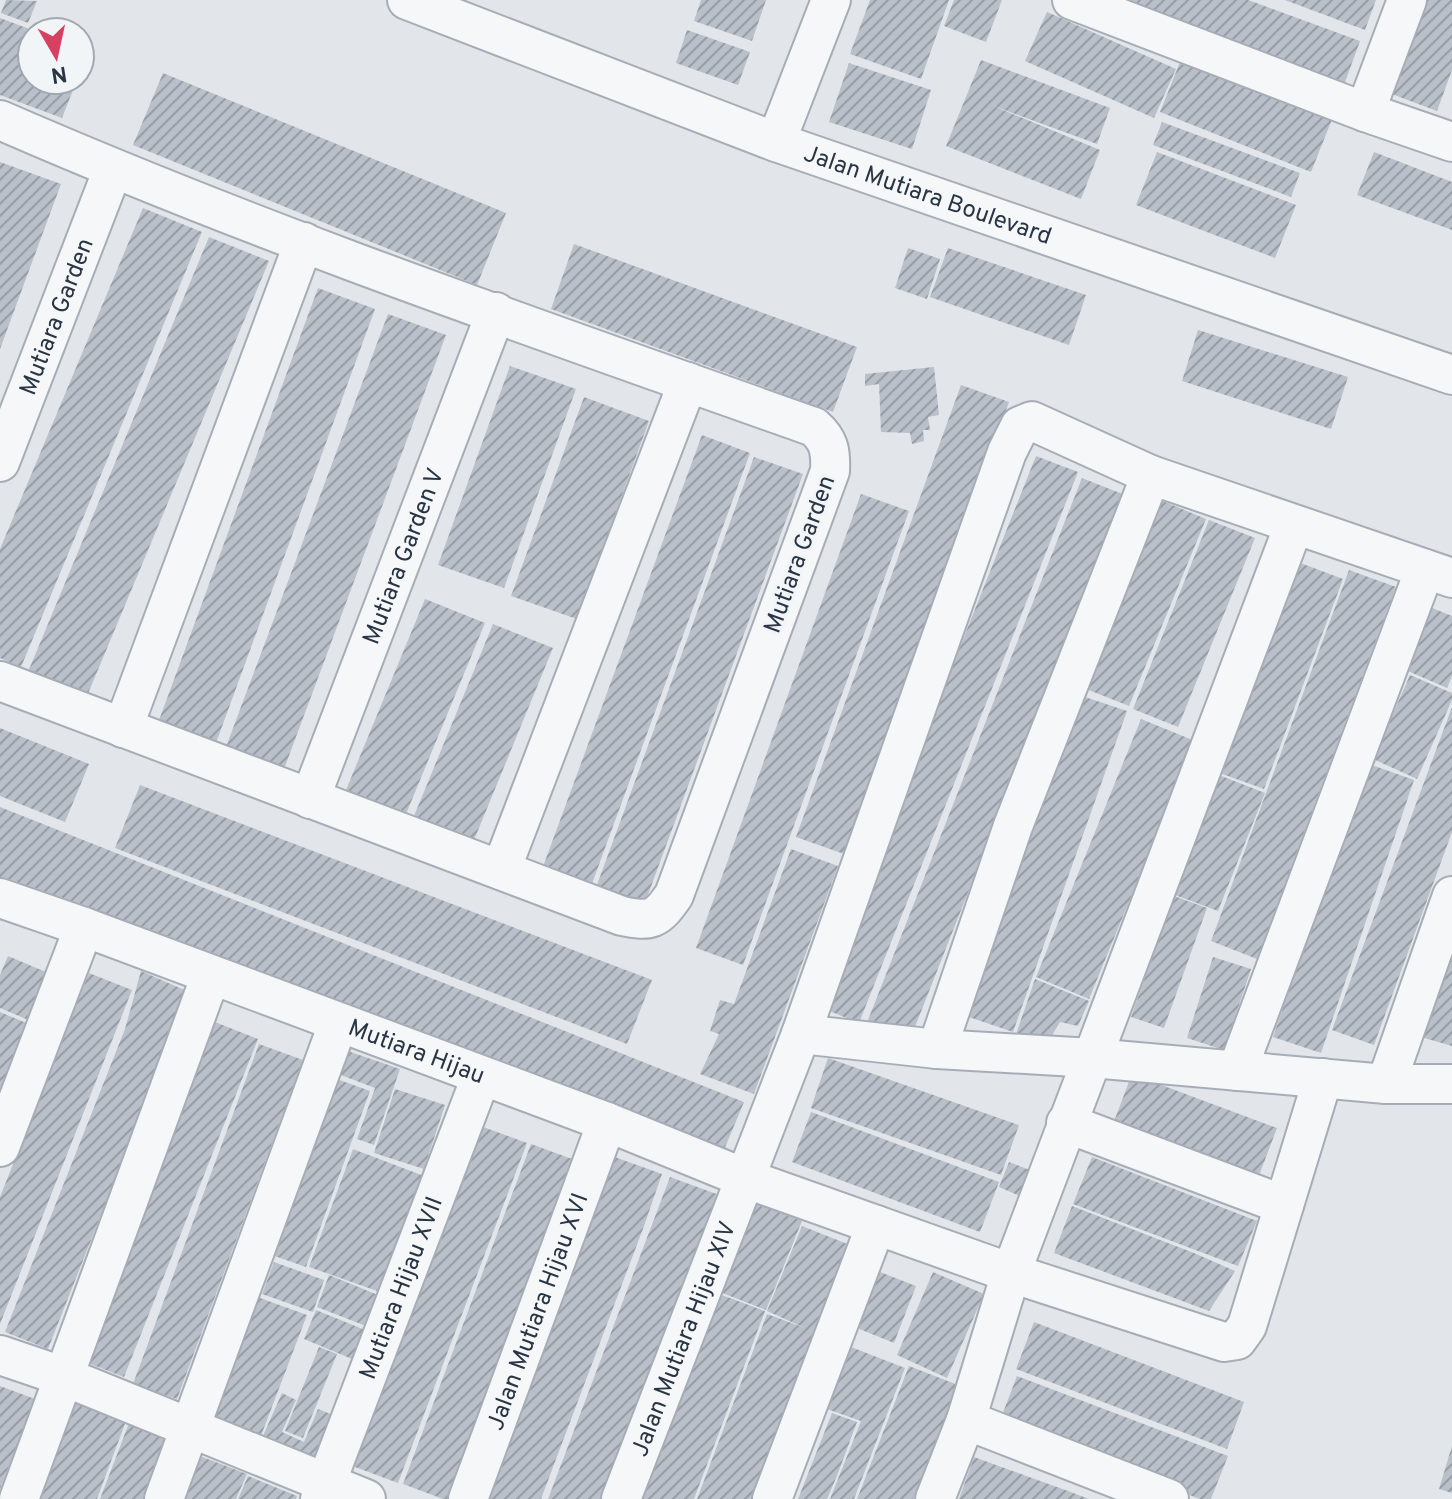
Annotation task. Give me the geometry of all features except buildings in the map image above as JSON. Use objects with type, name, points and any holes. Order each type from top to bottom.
[{"type":"street","name":"Jalan Mutiara Boulevard","points":[[407,0],[776,142],[1452,375]]},
{"type":"street","points":[[776,142],[831,0]]},
{"type":"street","points":[[1072,0],[1452,142]]},
{"type":"street","points":[[1365,112],[1407,0]]},
{"type":"street","points":[[0,120],[113,169],[304,242],[688,382],[501,870]]},
{"type":"street","name":"Mutiara Garden","points":[[0,462],[113,169]]},
{"type":"street","points":[[123,728],[304,242]]},
{"type":"street","name":"Mutiara Garden V","points":[[310,799],[496,312]]},
{"type":"street","name":"Mutiara Garden","points":[[0,681],[622,916],[642,920],[659,914],[674,895],[830,471],[831,460],[825,436],[814,427],[688,382]]},
{"type":"street","name":"Jalan Mutiara Hijau XIV","points":[[621,1499],[801,1034],[1007,452],[1020,426],[1032,421],[1151,475],[1438,573]]},
{"type":"street","points":[[937,1049],[1013,826],[1151,475]]},
{"type":"street","points":[[935,1499],[966,1420],[1011,1273],[1066,1123],[1294,525]]},
{"type":"street","points":[[1237,1071],[1438,573]]},
{"type":"street","points":[[1386,1084],[1452,896]]},
{"type":"street","name":"Mutiara Hijau","points":[[0,898],[607,1122],[747,1179],[1011,1273],[1210,1339],[1237,1340],[1247,1326],[1284,1205]]},
{"type":"street","points":[[0,1147],[84,927]]},
{"type":"street","points":[[19,1499],[211,975]]},
{"type":"street","points":[[164,1499],[338,1024]]},
{"type":"street","points":[[801,1034],[937,1049],[1092,1058],[1386,1084],[1452,1084]]},
{"type":"street","name":"Mutiara Hijau XVII","points":[[323,1491],[481,1077]]},
{"type":"street","points":[[1066,1123],[1284,1205],[1323,1078]]},
{"type":"street","name":"Jalan Mutiara Hijau XVI","points":[[468,1499],[607,1122]]},
{"type":"street","points":[[772,1499],[876,1225]]},
{"type":"street","points":[[0,1355],[191,1427],[323,1491],[366,1499]]},
{"type":"street","points":[[966,1420],[1169,1499]]}]
